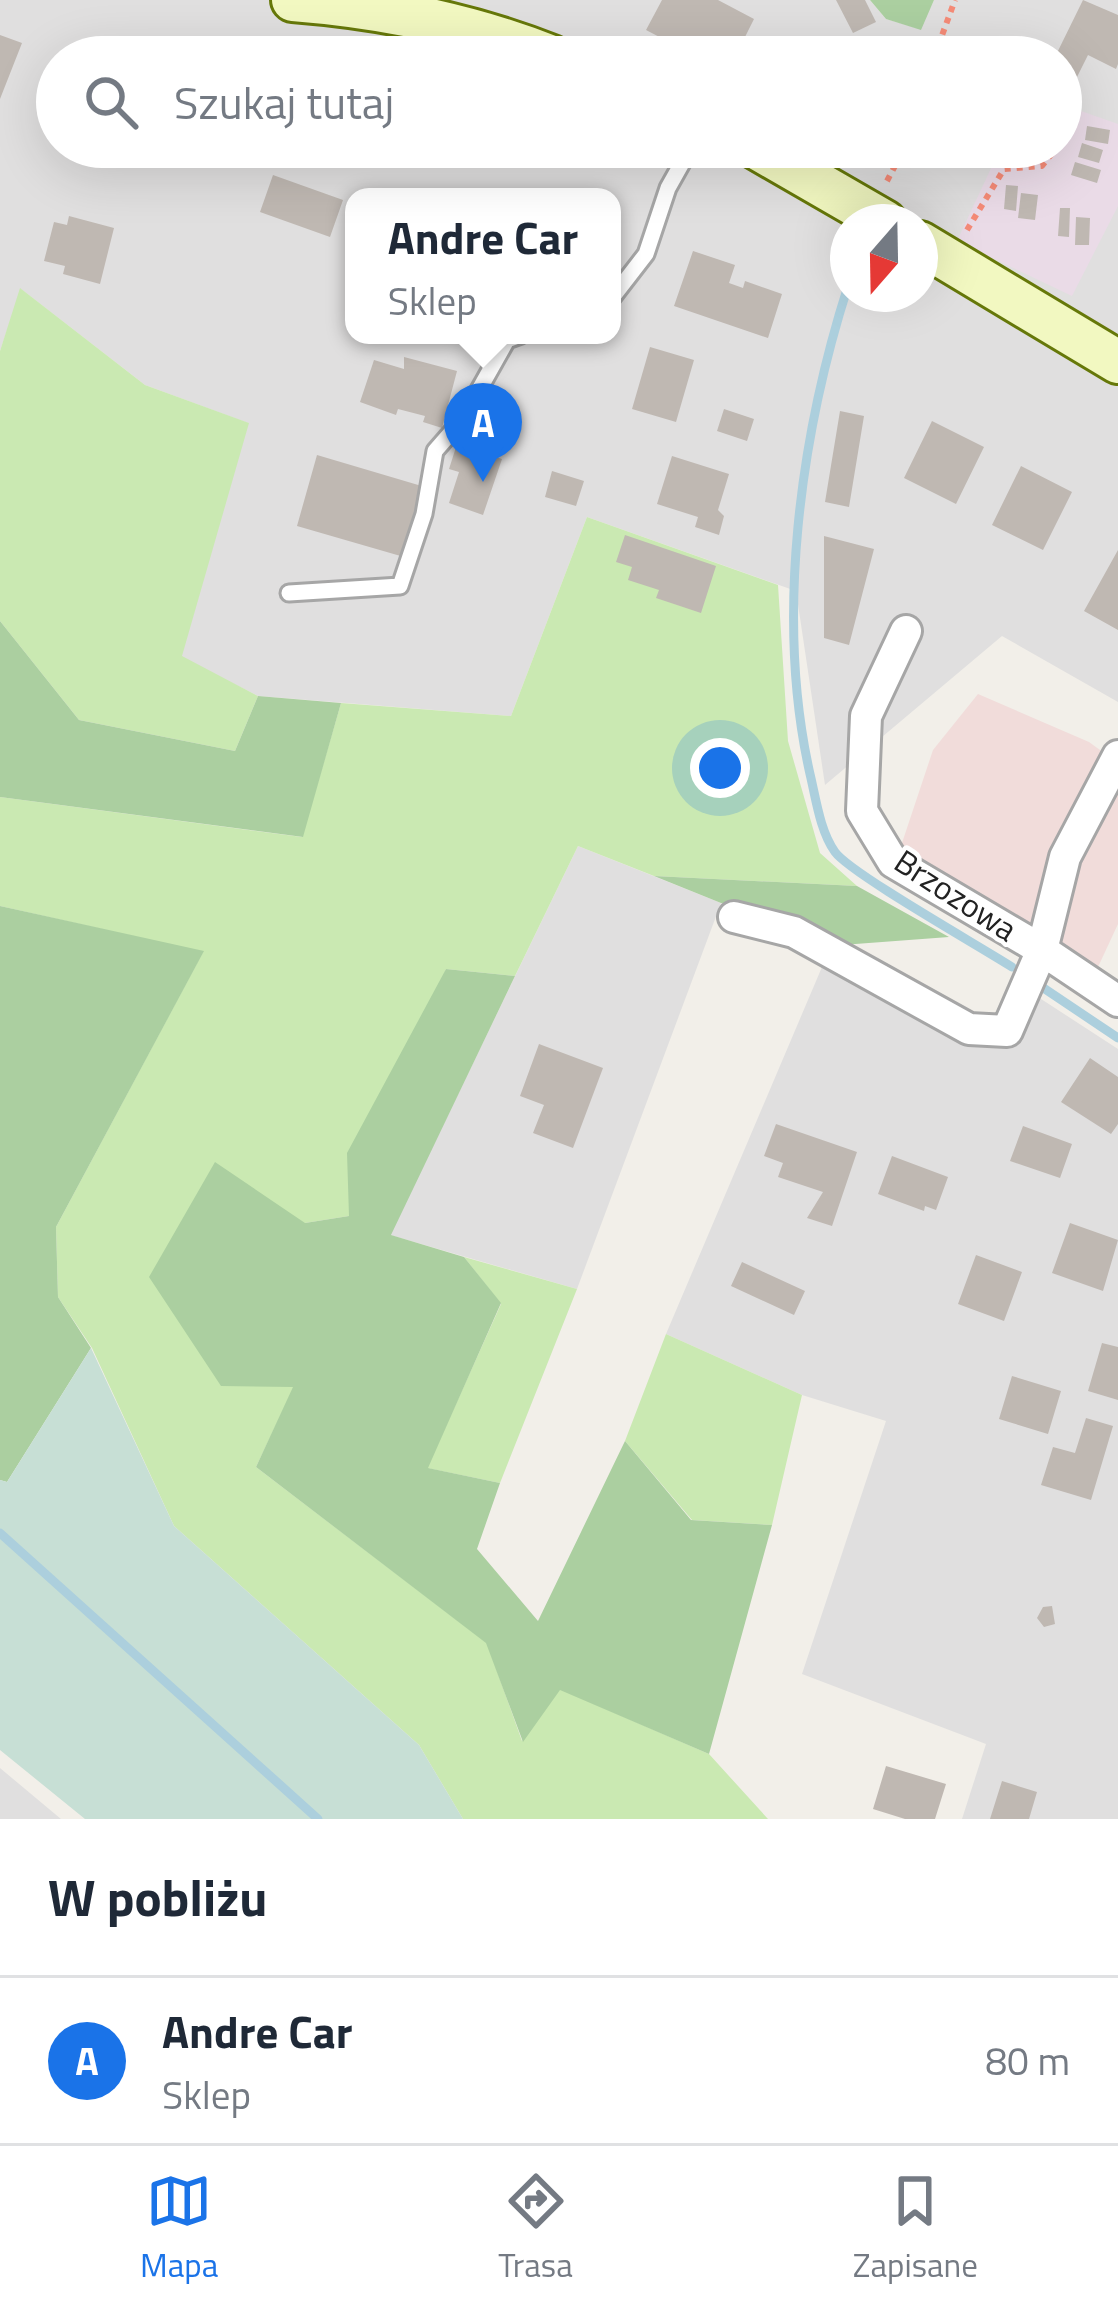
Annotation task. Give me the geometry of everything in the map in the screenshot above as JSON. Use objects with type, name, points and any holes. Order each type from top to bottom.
[{"type":"street","points":[[293,0],[391,10],[495,36]]},
{"type":"street","points":[[792,168],[855,204]]},
{"type":"street","points":[[938,254],[1118,362]]},
{"type":"street","name":"Brzozowa","points":[[906,631],[866,716],[862,811],[893,862],[1118,1001]]},
{"type":"street","name":"Brzozowa","points":[[734,916],[794,932],[969,1029],[1007,1031],[1042,950],[1065,857],[1118,755]]},
{"type":"lane","points":[[621,286],[646,254],[679,168]]},
{"type":"lane","points":[[290,593],[400,586],[424,514],[435,451],[462,420],[505,344]]},
{"type":"path","points":[[942,36],[955,0]]},
{"type":"path","points":[[938,250],[1004,169],[1017,168]]},
{"type":"shaded area","points":[[0,0],[870,0],[886,19],[920,29],[934,0],[1118,0],[1118,702],[1002,636],[825,785],[796,591],[587,517],[511,716],[258,696],[181,657],[248,423],[145,385],[21,289],[0,351]]},
{"type":"shaded area","points":[[1082,111],[1118,124],[1118,206],[1072,296],[957,241],[991,168],[1082,168]]},
{"type":"shaded area","points":[[978,694],[1089,742],[1118,763],[1118,924],[1098,967],[897,858],[933,750]]},
{"type":"shaded area","points":[[578,846],[721,903],[577,1289],[390,1235]]},
{"type":"shaded area","points":[[842,945],[969,1021],[1004,1018],[1018,984],[1118,1049],[1118,1819],[962,1819],[986,1744],[802,1674],[886,1421],[802,1395],[666,1334],[822,967]]},
{"type":"shaded area","points":[[0,1768],[61,1819],[0,1819]]},
{"type":"green space","points":[[870,0],[934,0],[921,30],[886,19]]},
{"type":"green space","points":[[20,288],[145,385],[249,423],[182,656],[258,696],[235,751],[79,720],[0,621],[0,351]]},
{"type":"green space","points":[[587,517],[778,585],[788,741],[820,853],[857,886],[654,876],[578,846],[515,976],[446,969],[349,1216],[305,1223],[294,1387],[256,1467],[487,1643],[522,1741],[560,1689],[709,1754],[768,1819],[463,1819],[419,1745],[174,1526],[92,1348],[58,1297],[56,1227],[203,952],[0,906],[0,797],[302,837],[341,703],[511,716]]},
{"type":"green space","points":[[0,621],[79,720],[235,751],[258,696],[341,703],[303,837],[0,797]]},
{"type":"green space","points":[[654,876],[857,886],[949,937],[842,945],[798,924],[721,903]]},
{"type":"green space","points":[[0,906],[204,951],[56,1227],[58,1297],[91,1348],[7,1482],[0,1480]]},
{"type":"green space","points":[[446,969],[515,976],[391,1235],[464,1257],[501,1303],[428,1468],[500,1483],[477,1549],[538,1621],[625,1441],[691,1520],[772,1525],[709,1754],[560,1690],[523,1742],[486,1643],[256,1467],[293,1387],[221,1386],[149,1277],[215,1162],[305,1223],[349,1216],[347,1153]]},
{"type":"green space","points":[[464,1257],[577,1289],[500,1483],[427,1468],[501,1304]]},
{"type":"green space","points":[[666,1334],[802,1395],[772,1525],[692,1520],[625,1441]]},
{"type":"green space","points":[[91,1348],[174,1526],[419,1745],[463,1819],[85,1819],[0,1750],[0,1480],[7,1482]]},
{"type":"building","points":[[662,0],[718,0],[754,19],[746,36],[658,36],[646,30]]},
{"type":"building","points":[[836,0],[865,0],[876,22],[853,33]]},
{"type":"building","points":[[1083,0],[1118,15],[1116,69],[1088,55],[1082,67],[1082,36],[1065,36]]},
{"type":"building","points":[[0,35],[22,43],[0,99]]},
{"type":"building","points":[[1087,126],[1110,130],[1108,144],[1085,140]]},
{"type":"building","points":[[1082,143],[1103,150],[1099,163],[1082,158]]},
{"type":"building","points":[[1082,164],[1101,170],[1097,183],[1071,175]]},
{"type":"building","points":[[273,175],[343,200],[330,237],[260,212]]},
{"type":"building","points":[[1006,185],[1018,186],[1016,211],[1004,209]]},
{"type":"building","points":[[1021,193],[1038,195],[1035,220],[1018,218]]},
{"type":"building","points":[[1060,208],[1070,208],[1069,237],[1058,236]]},
{"type":"building","points":[[69,216],[114,228],[100,284],[63,274],[65,266],[44,261],[54,222],[67,225]]},
{"type":"building","points":[[1076,217],[1090,218],[1089,245],[1075,245]]},
{"type":"building","points":[[693,251],[735,265],[729,283],[743,288],[745,281],[782,294],[768,338],[674,306]]},
{"type":"building","points":[[650,347],[694,360],[676,422],[632,409]]},
{"type":"building","points":[[404,357],[457,371],[442,428],[423,422],[425,416],[398,409],[396,415],[360,402],[374,360],[404,369]]},
{"type":"building","points":[[724,409],[754,419],[747,441],[717,431]]},
{"type":"building","points":[[840,411],[864,416],[849,507],[825,502]]},
{"type":"building","points":[[932,421],[984,447],[956,504],[904,478]]},
{"type":"building","points":[[457,444],[502,459],[483,515],[449,503],[459,472],[449,469]]},
{"type":"building","points":[[317,455],[425,487],[404,557],[297,526]]},
{"type":"building","points":[[672,456],[729,474],[718,510],[724,516],[719,535],[695,527],[698,517],[657,504]]},
{"type":"building","points":[[1021,466],[1072,492],[1043,550],[992,525]]},
{"type":"building","points":[[552,471],[584,481],[576,506],[545,497]]},
{"type":"building","points":[[625,535],[716,566],[701,613],[656,598],[659,590],[628,580],[632,567],[616,562]]},
{"type":"building","points":[[824,536],[874,549],[849,645],[824,638]]},
{"type":"building","points":[[1118,550],[1118,630],[1084,611]]},
{"type":"building","points":[[539,1044],[603,1068],[573,1148],[533,1133],[544,1105],[520,1096]]},
{"type":"building","points":[[1090,1058],[1118,1077],[1118,1124],[1111,1134],[1061,1102]]},
{"type":"building","points":[[776,1124],[857,1152],[832,1226],[807,1218],[823,1192],[778,1177],[783,1163],[764,1156]]},
{"type":"building","points":[[1023,1126],[1072,1144],[1060,1178],[1010,1161]]},
{"type":"building","points":[[892,1156],[948,1177],[936,1210],[925,1206],[924,1211],[878,1194]]},
{"type":"building","points":[[1070,1223],[1118,1240],[1103,1291],[1052,1273]]},
{"type":"building","points":[[976,1255],[1022,1272],[1004,1321],[958,1304]]},
{"type":"building","points":[[742,1262],[805,1291],[794,1315],[731,1286]]},
{"type":"building","points":[[1102,1343],[1118,1347],[1118,1400],[1088,1391]]},
{"type":"building","points":[[1012,1376],[1061,1391],[1048,1434],[999,1419]]},
{"type":"building","points":[[1086,1418],[1113,1426],[1091,1500],[1041,1485],[1053,1447],[1075,1453]]},
{"type":"building","points":[[1052,1606],[1055,1624],[1044,1627],[1037,1618],[1043,1607]]},
{"type":"building","points":[[886,1766],[946,1784],[935,1819],[905,1819],[873,1809]]},
{"type":"building","points":[[1002,1781],[1037,1792],[1029,1819],[990,1819]]},
{"type":"waterway","points":[[840,312],[806,465],[794,591],[800,715],[822,825],[835,852],[846,862],[1012,967]]},
{"type":"waterway","points":[[1042,987],[1118,1038]]},
{"type":"waterway","points":[[0,1533],[318,1819]]},
{"type":"place","name":"Andre Car","points":[[483,482]]}]
